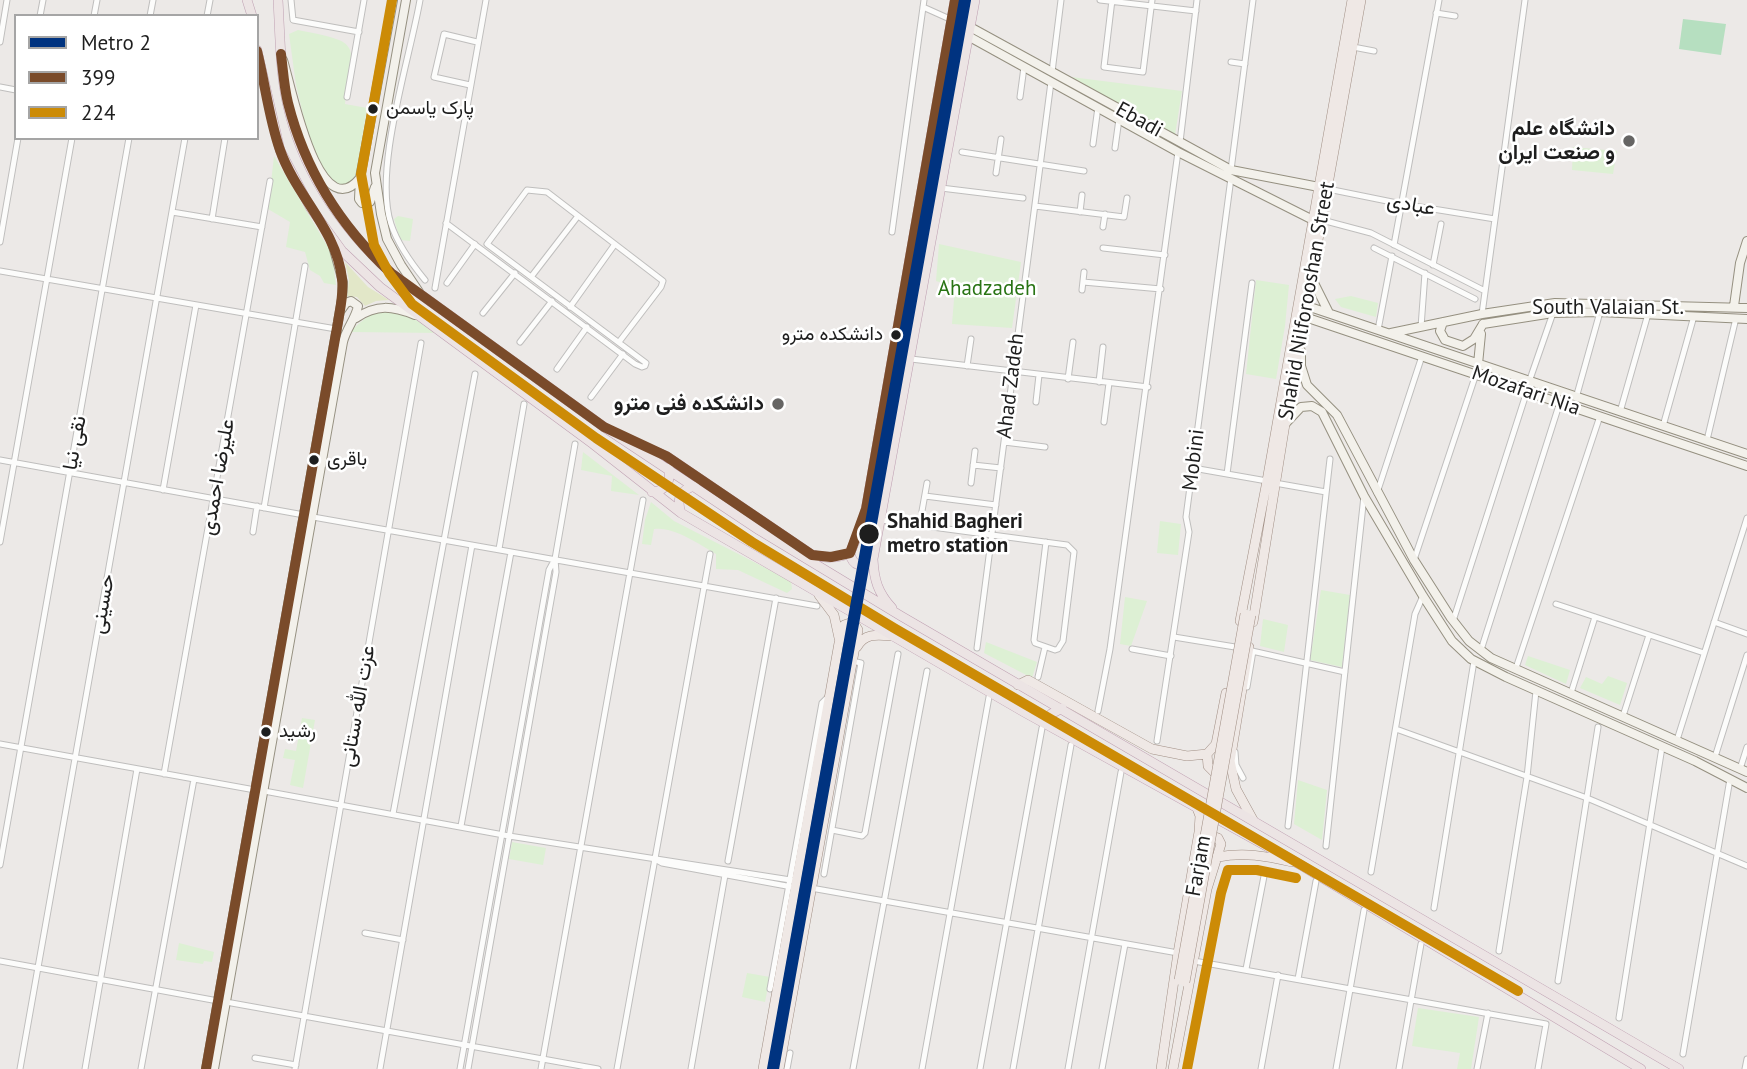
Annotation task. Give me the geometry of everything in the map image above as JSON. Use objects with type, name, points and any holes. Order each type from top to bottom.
[{"type":"highway","points":[[280,0],[281,54],[287,101],[305,157],[326,198],[366,250],[391,273],[614,433],[759,530],[901,617],[1062,708],[1679,1069]]},
{"type":"highway","points":[[873,559],[867,565],[859,566],[852,561],[850,553],[866,509],[955,0]]},
{"type":"highway","points":[[901,617],[877,588],[873,559],[975,0]]},
{"type":"highway","points":[[259,59],[279,150],[303,196],[330,236],[372,280],[593,444],[652,492],[681,513],[896,636],[1046,727],[1299,864],[1527,1002],[1549,1020],[1641,1069]]},
{"type":"highway","points":[[614,433],[666,456],[812,555],[826,558],[850,553]]},
{"type":"highway","points":[[652,492],[665,488],[669,468]]},
{"type":"highway","points":[[681,513],[678,501],[680,495],[695,486]]},
{"type":"highway","points":[[1024,712],[1034,706],[1035,694]]},
{"type":"highway","points":[[1046,727],[1051,714],[1062,708]]},
{"type":"highway","points":[[1527,1002],[1536,996],[1536,985]]},
{"type":"highway","points":[[1549,1020],[1552,1005],[1561,999]]},
{"type":"main road","points":[[393,0],[360,178],[358,194],[362,203],[370,202],[373,198],[406,0]]},
{"type":"main road","name":"Shahid Nilforooshan Street","points":[[1256,603],[1271,482],[1318,220],[1352,0]]},
{"type":"main road","name":"Shahid Nilforooshan Street","points":[[1323,188],[1361,0]]},
{"type":"main road","points":[[969,31],[1051,82]]},
{"type":"main road","name":"Ebadi","points":[[969,31],[1052,72],[1180,142],[1231,174],[1318,220]]},
{"type":"main road","points":[[281,54],[301,126],[325,180],[336,187],[346,188],[360,178]]},
{"type":"main road","name":"Ebadi","points":[[1051,82],[1178,152],[1231,174],[1323,188]]},
{"type":"main road","points":[[376,181],[387,239],[421,294]]},
{"type":"main road","name":"Shahid Nilforooshan Street","points":[[1303,304],[1312,279],[1318,220]]},
{"type":"main road","points":[[308,516],[343,282],[330,236]]},
{"type":"main road","points":[[1737,318],[1740,307],[1740,263],[1747,240]]},
{"type":"main road","points":[[1312,279],[1329,313]]},
{"type":"main road","points":[[206,1069],[222,1001],[308,516],[343,341],[346,329],[358,309],[351,301],[339,312]]},
{"type":"main road","points":[[1553,313],[1555,303]]},
{"type":"main road","name":"South Valaian St.","points":[[1388,334],[1482,314],[1555,303],[1740,307]]},
{"type":"main road","name":"Mozafari Nia","points":[[1303,304],[1478,364],[1560,402],[1747,466]]},
{"type":"main road","points":[[350,322],[381,306],[396,307],[425,319]]},
{"type":"main road","name":"South Valaian St.","points":[[1483,324],[1553,313],[1600,312],[1747,319]]},
{"type":"main road","name":"Shahid Nilforooshan Street","points":[[1244,600],[1285,424],[1302,338],[1301,315]]},
{"type":"main road","name":"Mozafari Nia","points":[[1301,315],[1476,374],[1576,398],[1747,454]]},
{"type":"main road","points":[[1443,322],[1440,331],[1445,340]]},
{"type":"main road","points":[[1356,334],[1355,325],[1359,324]]},
{"type":"main road","points":[[1421,327],[1463,346],[1474,339],[1483,324]]},
{"type":"main road","points":[[1478,364],[1483,324]]},
{"type":"main road","points":[[1302,338],[1301,366],[1307,385],[1337,415],[1414,560],[1469,641],[1491,658],[1744,771]]},
{"type":"main road","points":[[1285,424],[1306,405],[1317,408],[1326,418],[1364,496],[1423,596],[1452,641],[1474,661],[1747,788]]},
{"type":"main road","points":[[1346,460],[1347,453],[1356,451]]},
{"type":"main road","points":[[810,587],[826,602],[834,615],[839,643]]},
{"type":"main road","points":[[1018,685],[1028,680],[1156,751],[1187,756],[1207,754],[1216,744],[1244,600]]},
{"type":"main road","name":"Farjam","points":[[1244,600],[1248,614]]},
{"type":"main road","points":[[1207,754],[1208,766],[1215,773],[1225,771],[1230,761],[1251,651],[1256,603]]},
{"type":"main road","name":"Farjam","points":[[1184,1009],[1182,981],[1248,614],[1256,603]]},
{"type":"main road","points":[[763,1069],[793,884],[839,643],[844,625],[853,622],[858,630],[779,1069]]},
{"type":"main road","points":[[853,658],[860,641],[865,637],[896,636]]},
{"type":"main road","points":[[1230,761],[1236,789],[1253,820]]},
{"type":"main road","points":[[1161,1069],[1200,824],[1197,808]]},
{"type":"main road","points":[[1173,1069],[1207,889],[1221,844],[1214,835],[1203,835],[1196,846]]},
{"type":"main road","points":[[1218,857],[1237,854],[1262,855],[1299,864]]},
{"type":"main road","name":"Farjam","points":[[1170,1007],[1182,981]]},
{"type":"main road","points":[[214,1069],[222,1001]]},
{"type":"street","points":[[0,42],[7,0]]},
{"type":"street","points":[[291,0],[293,20],[359,32]]},
{"type":"street","points":[[347,97],[364,0]]},
{"type":"street","points":[[420,0],[401,87],[388,164],[387,191],[390,223],[409,260],[425,280]]},
{"type":"street","points":[[435,288],[486,0]]},
{"type":"street","points":[[1052,72],[1061,0]]},
{"type":"street","points":[[1100,0],[1152,3],[1196,10]]},
{"type":"street","points":[[1180,142],[1197,0]]},
{"type":"street","name":"Mobini","points":[[1157,741],[1189,531],[1186,517],[1253,0]]},
{"type":"street","points":[[1394,245],[1439,0]]},
{"type":"street","points":[[1482,314],[1525,0]]},
{"type":"street","points":[[1112,1],[1104,67],[1143,72],[1152,3]]},
{"type":"street","points":[[892,232],[924,3],[951,20]]},
{"type":"street","points":[[1436,13],[1455,16]]},
{"type":"street","points":[[470,85],[434,77],[444,34],[477,42]]},
{"type":"street","points":[[1353,47],[1374,51]]},
{"type":"street","points":[[1231,62],[1245,64]]},
{"type":"street","points":[[1020,97],[1024,67]]},
{"type":"street","name":"Ahad Zadeh","points":[[977,648],[1051,82]]},
{"type":"street","points":[[1093,144],[1098,107]]},
{"type":"street","points":[[1115,148],[1119,119]]},
{"type":"street","points":[[996,173],[1001,139]]},
{"type":"street","points":[[0,242],[18,140]]},
{"type":"street","points":[[0,542],[72,140]]},
{"type":"street","name":"نقی نیا","points":[[0,865],[128,140]]},
{"type":"street","name":"حسینی","points":[[20,1069],[185,140]]},
{"type":"street","points":[[212,219],[225,140]]},
{"type":"street","points":[[962,152],[1084,171]]},
{"type":"street","points":[[1098,711],[1111,645],[1148,387],[1178,152]]},
{"type":"street","points":[[377,163],[388,164]]},
{"type":"street","name":"علیرضا احمدی","points":[[164,774],[271,181]]},
{"type":"street","points":[[941,188],[1024,198]]},
{"type":"street","name":"عبادی","points":[[1323,188],[1495,219]]},
{"type":"street","points":[[446,223],[515,273],[529,280],[571,306],[646,363],[645,366],[642,367],[623,355],[566,312],[552,301],[529,280],[487,244],[527,190],[547,192],[663,281],[619,342]]},
{"type":"street","points":[[1080,212],[1083,195]]},
{"type":"street","points":[[1035,206],[1124,217],[1127,198]]},
{"type":"street","points":[[172,212],[262,227]]},
{"type":"street","points":[[1103,227],[1105,215]]},
{"type":"street","points":[[529,280],[578,216]]},
{"type":"street","points":[[1318,220],[1371,233],[1485,291]]},
{"type":"street","points":[[1433,265],[1441,224]]},
{"type":"street","points":[[447,283],[475,244]]},
{"type":"street","points":[[566,312],[615,244]]},
{"type":"street","points":[[1102,248],[1165,256]]},
{"type":"street","points":[[1374,248],[1475,299]]},
{"type":"street","points":[[1378,330],[1391,256]]},
{"type":"street","points":[[253,532],[261,507],[305,266]]},
{"type":"street","points":[[0,271],[337,329]]},
{"type":"street","points":[[1082,290],[1084,272]]},
{"type":"street","points":[[483,313],[515,273]]},
{"type":"street","points":[[1421,327],[1425,273]]},
{"type":"street","points":[[1083,282],[1161,289]]},
{"type":"street","points":[[1227,474],[1252,283]]},
{"type":"street","points":[[520,342],[552,301]]},
{"type":"street","points":[[163,489],[196,305]]},
{"type":"street","points":[[1576,398],[1600,312]]},
{"type":"street","points":[[1453,621],[1553,313]]},
{"type":"street","points":[[1620,412],[1648,313]]},
{"type":"street","points":[[1663,426],[1694,316]]},
{"type":"street","points":[[1707,440],[1737,318]]},
{"type":"street","points":[[557,369],[587,327]]},
{"type":"street","points":[[967,366],[971,338]]},
{"type":"street","points":[[1068,379],[1073,342]]},
{"type":"street","name":"عزت الله ستانی","points":[[296,1067],[421,343]]},
{"type":"street","points":[[1100,382],[1103,347]]},
{"type":"street","points":[[591,397],[623,355]]},
{"type":"street","points":[[1377,492],[1422,356]]},
{"type":"street","points":[[911,359],[1148,387]]},
{"type":"street","points":[[393,814],[475,374]]},
{"type":"street","points":[[1414,560],[1476,374]]},
{"type":"street","points":[[1036,402],[1039,375]]},
{"type":"street","points":[[1104,422],[1109,383]]},
{"type":"street","points":[[1481,650],[1560,402]]},
{"type":"street","points":[[499,550],[524,404]]},
{"type":"street","points":[[1516,668],[1600,416]]},
{"type":"street","points":[[1004,442],[1045,447]]},
{"type":"street","points":[[468,1069],[468,1047],[505,835],[556,572],[555,559],[575,444]]},
{"type":"street","points":[[971,483],[975,451]]},
{"type":"street","points":[[1288,826],[1331,459]]},
{"type":"street","points":[[0,460],[817,606]]},
{"type":"street","points":[[973,465],[1001,468]]},
{"type":"street","points":[[1193,468],[1326,492]]},
{"type":"street","points":[[922,511],[927,483]]},
{"type":"street","points":[[925,496],[996,505]]},
{"type":"street","points":[[1326,845],[1364,496]]},
{"type":"street","points":[[541,1069],[643,500]]},
{"type":"street","points":[[1677,740],[1747,518]]},
{"type":"street","points":[[880,520],[992,536],[1046,542],[1067,545],[1074,552],[1063,640],[1059,649],[1035,643],[1034,637],[1046,542]]},
{"type":"street","points":[[380,1069],[472,545]]},
{"type":"street","points":[[461,826],[511,552]]},
{"type":"street","points":[[617,1069],[709,554]]},
{"type":"street","points":[[1371,872],[1415,614],[1423,596]]},
{"type":"street","points":[[728,861],[776,598]]},
{"type":"street","points":[[1556,604],[1704,653]]},
{"type":"street","points":[[1570,693],[1595,617]]},
{"type":"street","points":[[1714,622],[1747,634]]},
{"type":"street","points":[[1623,716],[1650,635]]},
{"type":"street","points":[[1174,637],[1236,647]]},
{"type":"street","points":[[1038,677],[1045,647]]},
{"type":"street","points":[[1132,649],[1171,656]]},
{"type":"street","points":[[1243,778],[1235,756],[1251,651],[1345,672]]},
{"type":"street","points":[[832,830],[862,836],[865,833],[898,654]]},
{"type":"street","points":[[1715,757],[1747,655]]},
{"type":"street","points":[[824,874],[861,663],[853,658]]},
{"type":"street","points":[[1434,908],[1474,661]]},
{"type":"street","points":[[853,1069],[927,671]]},
{"type":"street","points":[[1499,951],[1527,777],[1536,691]]},
{"type":"street","points":[[922,1069],[989,697]]},
{"type":"street","points":[[980,1069],[1046,727]]},
{"type":"street","points":[[1558,981],[1598,727]]},
{"type":"street","points":[[1396,729],[1587,798],[1747,866]]},
{"type":"street","points":[[0,744],[505,835],[655,859],[663,858],[793,884]]},
{"type":"street","points":[[1013,1069],[1070,745]]},
{"type":"street","points":[[1619,1018],[1662,747]]},
{"type":"street","points":[[1744,771],[1747,747]]},
{"type":"street","points":[[85,1069],[136,769]]},
{"type":"street","points":[[1068,1069],[1121,772]]},
{"type":"street","points":[[141,1069],[194,779]]},
{"type":"street","points":[[1683,1054],[1730,779]]},
{"type":"street","points":[[655,859],[662,863],[725,875],[793,884]]},
{"type":"street","points":[[1246,969],[1265,871]]},
{"type":"street","points":[[691,1069],[725,875]]},
{"type":"street","points":[[1298,979],[1316,881]]},
{"type":"street","points":[[771,989],[793,884]]},
{"type":"street","points":[[811,888],[1178,953]]},
{"type":"street","points":[[1336,1069],[1364,910]]},
{"type":"street","points":[[365,933],[403,940]]},
{"type":"street","points":[[1102,1069],[1125,944]]},
{"type":"street","points":[[1399,1069],[1421,944]]},
{"type":"street","points":[[0,961],[598,1069]]},
{"type":"street","points":[[1194,961],[1488,1013],[1549,1020],[1538,1069]]},
{"type":"street","points":[[1261,1069],[1278,975]]},
{"type":"street","points":[[1478,1069],[1488,1013]]},
{"type":"street","points":[[460,1069],[468,1047]]},
{"type":"street","points":[[787,1069],[790,1053]]},
{"type":"street","points":[[256,1058],[296,1067]]},
{"type":"street","points":[[1745,1069],[1747,1059]]},
{"type":"green space","points":[[1683,19],[1726,24],[1721,55],[1679,49]]},
{"type":"green space","points":[[298,30],[334,38],[349,48],[351,68],[345,104],[367,108],[356,175],[343,189],[325,177],[309,139],[296,85],[289,34]]},
{"type":"green space","points":[[1071,77],[1182,91],[1175,135]]},
{"type":"green space","points":[[1573,147],[1617,151],[1613,174],[1572,170]]},
{"type":"green space","points":[[274,156],[332,254],[336,285],[324,283],[320,276],[310,270],[305,252],[286,247],[290,222],[268,209]]},
{"type":"green space","points":[[398,216],[413,219],[410,241],[400,240],[394,219]]},
{"type":"green space","name":"Ahadzadeh","points":[[939,244],[1021,262],[1012,328],[952,324],[955,287],[936,281]]},
{"type":"green space","points":[[345,262],[368,287],[389,300],[376,301],[365,306],[357,297],[347,296],[349,280]]},
{"type":"green space","points":[[1256,280],[1289,285],[1276,379],[1246,374]]},
{"type":"green space","points":[[1351,296],[1378,303],[1376,317],[1341,307],[1335,299]]},
{"type":"green space","points":[[396,310],[422,320],[441,333],[350,332],[370,315]]},
{"type":"green space","points":[[583,452],[639,495],[611,491],[612,476],[581,470]]},
{"type":"green space","points":[[651,502],[674,521],[791,581],[792,589],[787,593],[738,570],[716,569],[716,554],[669,530],[654,529],[651,545],[642,544]]},
{"type":"green space","points":[[1160,521],[1181,524],[1178,555],[1157,553]]},
{"type":"green space","points":[[1321,590],[1350,595],[1342,667],[1310,660]]},
{"type":"green space","points":[[1125,597],[1147,601],[1131,646],[1120,644]]},
{"type":"green space","points":[[1263,619],[1288,625],[1284,652],[1260,646]]},
{"type":"green space","points":[[986,642],[1037,662],[1032,678],[984,653]]},
{"type":"green space","points":[[1528,656],[1570,670],[1566,684],[1525,665]]},
{"type":"green space","points":[[1608,676],[1627,683],[1620,705],[1580,688],[1586,677],[1602,684]]},
{"type":"green space","points":[[302,718],[315,720],[303,788],[290,785],[295,760],[283,758],[285,749],[296,751]]},
{"type":"green space","points":[[1298,780],[1327,790],[1322,840],[1294,824]]},
{"type":"green space","points":[[512,842],[546,848],[543,865],[509,859]]},
{"type":"green space","points":[[179,943],[214,952],[212,962],[204,961],[203,964],[176,960]]},
{"type":"green space","points":[[747,973],[770,977],[765,1002],[742,997]]},
{"type":"green space","points":[[1418,1008],[1479,1017],[1471,1069],[1457,1069],[1460,1053],[1412,1046]]},
{"type":"metro line","name":"2","points":[[773,1069],[965,0]]},
{"type":"transit line","name":"224","points":[[392,0],[361,174],[374,245],[389,273],[412,304],[596,438],[752,542],[894,628],[1518,991]]},
{"type":"transit line","name":"399","points":[[281,54],[288,103],[295,128],[315,174],[340,216],[391,273],[604,427],[666,456],[812,555],[831,557],[850,553],[866,509],[955,0]]},
{"type":"transit line","name":"399","points":[[206,1069],[342,301],[339,261],[280,150],[259,60]]},
{"type":"transit line","name":"224","points":[[1187,1069],[1221,893],[1228,870],[1257,870],[1296,878]]},
{"type":"place","name":"پارک یاسمن","points":[[373,109]]},
{"type":"place","name":"دانشگاه علم و صنعت ایران","points":[[1629,141]]},
{"type":"place","name":"دانشکده مترو","points":[[896,335]]},
{"type":"place","name":"دانشکده فنی مترو","points":[[778,404]]},
{"type":"place","name":"باقری","points":[[314,460]]},
{"type":"place","name":"Shahid Bagheri metro station","points":[[869,534]]},
{"type":"place","name":"رشید","points":[[266,732]]}]
